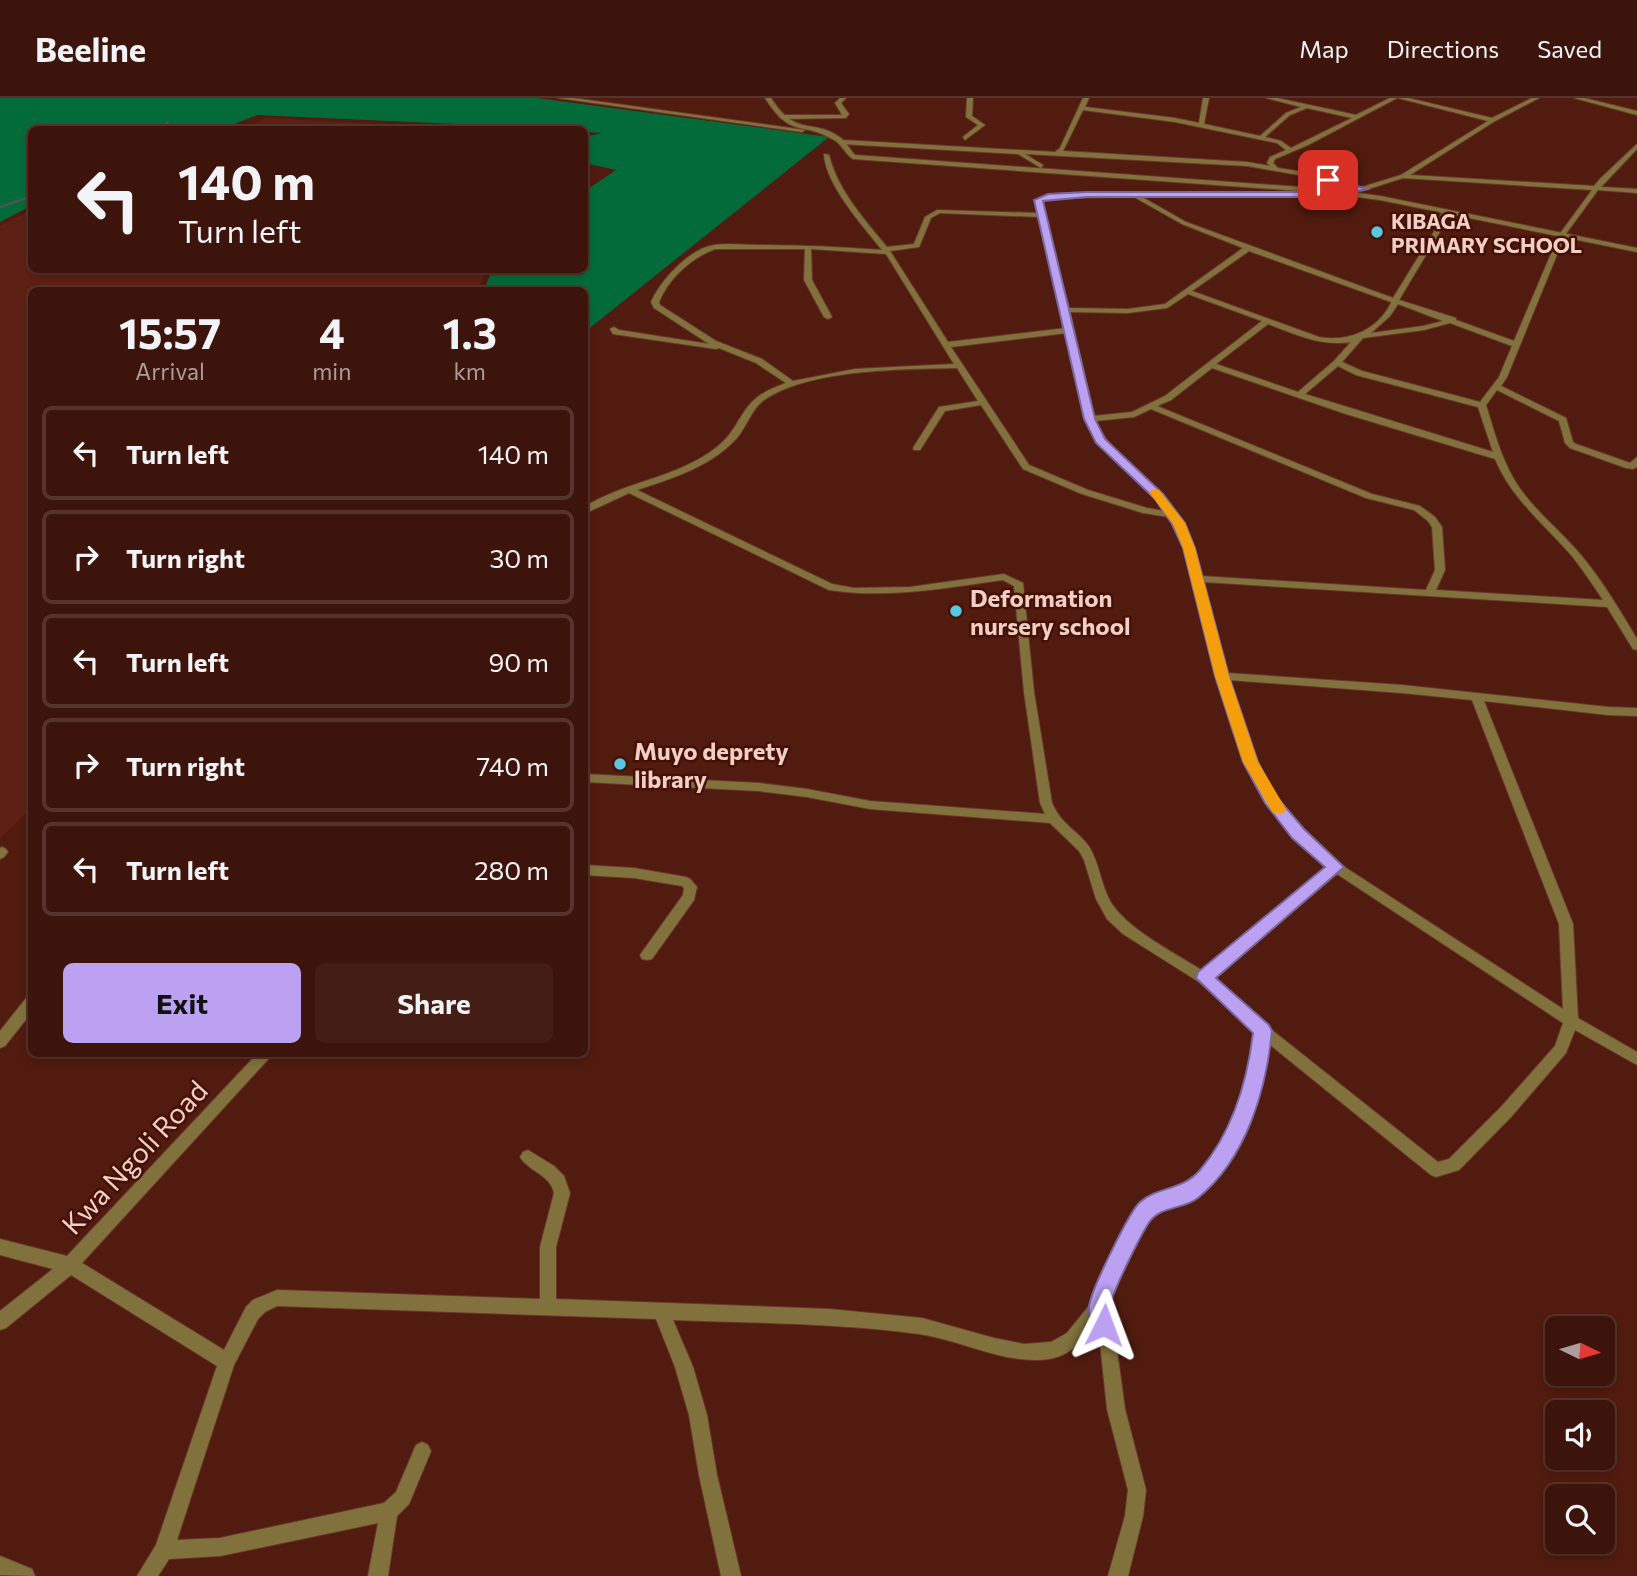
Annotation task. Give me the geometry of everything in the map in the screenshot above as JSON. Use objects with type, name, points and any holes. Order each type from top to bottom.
[{"type":"street","points":[[562,98],[833,136],[842,142],[853,157],[1344,193],[1637,250]]},
{"type":"street","points":[[768,98],[788,124],[802,130]]},
{"type":"street","points":[[782,117],[844,117],[846,114],[838,103],[843,98]]},
{"type":"street","points":[[965,138],[982,125],[969,117],[970,98]]},
{"type":"street","points":[[1044,169],[1086,98]]},
{"type":"street","points":[[1201,126],[1206,98]]},
{"type":"street","points":[[1269,98],[1356,117]]},
{"type":"street","points":[[1276,169],[1270,161],[1289,149],[1306,144],[1394,98]]},
{"type":"street","points":[[1401,98],[1493,120]]},
{"type":"street","points":[[1536,98],[1493,120],[1403,176],[1344,193],[1048,196],[1038,200],[1090,419],[1100,440],[1159,497],[1173,515],[1189,548],[1222,676],[1250,762],[1270,799],[1298,834],[1336,867],[1571,1021],[1637,1059]]},
{"type":"street","points":[[1577,98],[1637,113]]},
{"type":"street","points":[[1261,138],[1288,114],[1307,106]]},
{"type":"street","points":[[1082,108],[1201,126],[1279,142],[1289,149]]},
{"type":"street","points":[[842,142],[1247,164],[1363,189]]},
{"type":"street","points":[[1482,405],[1497,387],[1562,235],[1594,190],[1637,146]]},
{"type":"street","points":[[1020,153],[1044,169]]},
{"type":"street","points":[[825,155],[848,203],[887,251],[945,345],[1029,470],[1134,507],[1173,515]]},
{"type":"street","points":[[1403,176],[1637,191]]},
{"type":"street","points":[[1133,195],[1184,223],[1248,248],[1515,344]]},
{"type":"street","points":[[793,384],[758,361],[724,348],[656,304],[659,290],[668,279],[712,247],[808,247],[887,251],[916,246],[928,217],[939,211],[1040,215]]},
{"type":"street","points":[[1300,394],[1394,309],[1396,299],[1438,230],[1445,211]]},
{"type":"street","points":[[808,247],[808,280],[828,317]]},
{"type":"street","points":[[1066,310],[1157,309],[1188,292],[1248,248]]},
{"type":"street","points":[[1188,292],[1266,322],[1326,341],[1424,328],[1454,320]]},
{"type":"street","points":[[1090,419],[1134,414],[1168,398],[1266,322]]},
{"type":"street","points":[[614,329],[616,332],[724,348]]},
{"type":"street","points":[[945,345],[1070,330]]},
{"type":"street","points":[[1337,363],[1359,373],[1482,405]]},
{"type":"street","points":[[1211,365],[1349,412],[1499,457]]},
{"type":"street","points":[[588,509],[609,497],[704,460],[728,443],[759,399],[793,384],[845,372],[961,366]]},
{"type":"street","points":[[1497,387],[1563,420],[1569,443],[1573,446],[1631,466],[1637,460]]},
{"type":"street","points":[[917,447],[942,410],[984,402]]},
{"type":"street","points":[[1482,405],[1499,457],[1510,480],[1530,509],[1574,554],[1611,604],[1637,647]]},
{"type":"street","points":[[1150,406],[1369,496],[1417,508],[1433,519],[1437,527],[1440,570],[1430,593]]},
{"type":"street","points":[[631,490],[835,588],[910,590],[988,578],[1013,580],[1019,585],[1029,692],[1046,803],[1053,820],[1083,848],[1090,860],[1102,899],[1112,915],[1128,930],[1204,978],[1263,1031],[1436,1170],[1454,1165],[1506,1112],[1561,1049],[1571,1021],[1566,924],[1542,856],[1476,696]]},
{"type":"street","points":[[1196,579],[1611,604]]},
{"type":"street","points":[[1222,676],[1637,712]]},
{"type":"street","points":[[588,778],[759,787],[807,793],[870,806],[1053,820]]},
{"type":"street","points":[[1204,978],[1336,867]]},
{"type":"street","points":[[588,870],[634,873],[686,882],[691,887],[690,896],[647,955]]},
{"type":"street","points":[[0,1042],[28,1006]]},
{"type":"street","points":[[146,1576],[164,1549],[227,1362],[252,1313],[276,1298],[829,1317],[922,1325],[1024,1352],[1052,1350],[1073,1339],[1100,1307],[1122,1251],[1147,1208],[1188,1194],[1206,1178],[1232,1140],[1250,1100],[1259,1068],[1263,1031]]},
{"type":"street","name":"Kwa Ngoli Road","points":[[0,1322],[70,1265],[263,1057]]},
{"type":"street","points":[[528,1157],[554,1176],[562,1193],[548,1248],[548,1307]]},
{"type":"street","points":[[0,1247],[70,1265],[227,1362]]},
{"type":"street","points":[[1100,1307],[1108,1343],[1116,1409],[1137,1490],[1134,1516],[1118,1576]]},
{"type":"street","points":[[661,1310],[684,1367],[698,1415],[708,1475],[732,1576]]},
{"type":"street","points":[[164,1549],[220,1548],[388,1511],[403,1499],[422,1451]]},
{"type":"street","points":[[378,1576],[388,1511]]},
{"type":"street","points":[[0,1564],[24,1576]]},
{"type":"shaded area","points":[[266,118],[422,126],[249,126]]},
{"type":"shaded area","points":[[28,212],[28,273],[485,273],[480,284],[486,287],[28,287],[28,812],[0,838],[0,226]]},
{"type":"green space","points":[[0,98],[537,98],[829,137],[588,329],[588,287],[486,285],[491,273],[588,273],[588,189],[616,170],[588,164],[588,136],[602,133],[588,132],[588,126],[497,126],[257,115],[229,126],[28,126],[28,208],[0,222]]},
{"type":"waterway","points":[[164,126],[168,122]]},
{"type":"waterway","points":[[0,207],[28,197]]},
{"type":"slow traffic","points":[[1154,492],[1178,523],[1189,548],[1222,676],[1250,762],[1278,809]]},
{"type":"place","name":"KIBAGA PRIMARY SCHOOL","points":[[1377,232]]},
{"type":"place","name":"Deformation nursery school","points":[[956,611]]},
{"type":"place","name":"Muyo deprety library","points":[[620,764]]},
{"type":"route","points":[[1104,1325],[1100,1307],[1122,1251],[1141,1217],[1147,1208],[1188,1194],[1206,1178],[1232,1140],[1250,1100],[1259,1068],[1263,1031],[1204,978],[1336,867],[1298,834],[1270,799],[1250,762],[1222,676],[1189,548],[1178,523],[1159,497],[1100,440],[1090,419],[1038,200],[1048,196],[1087,195],[1332,195],[1363,189],[1328,180]]}]
